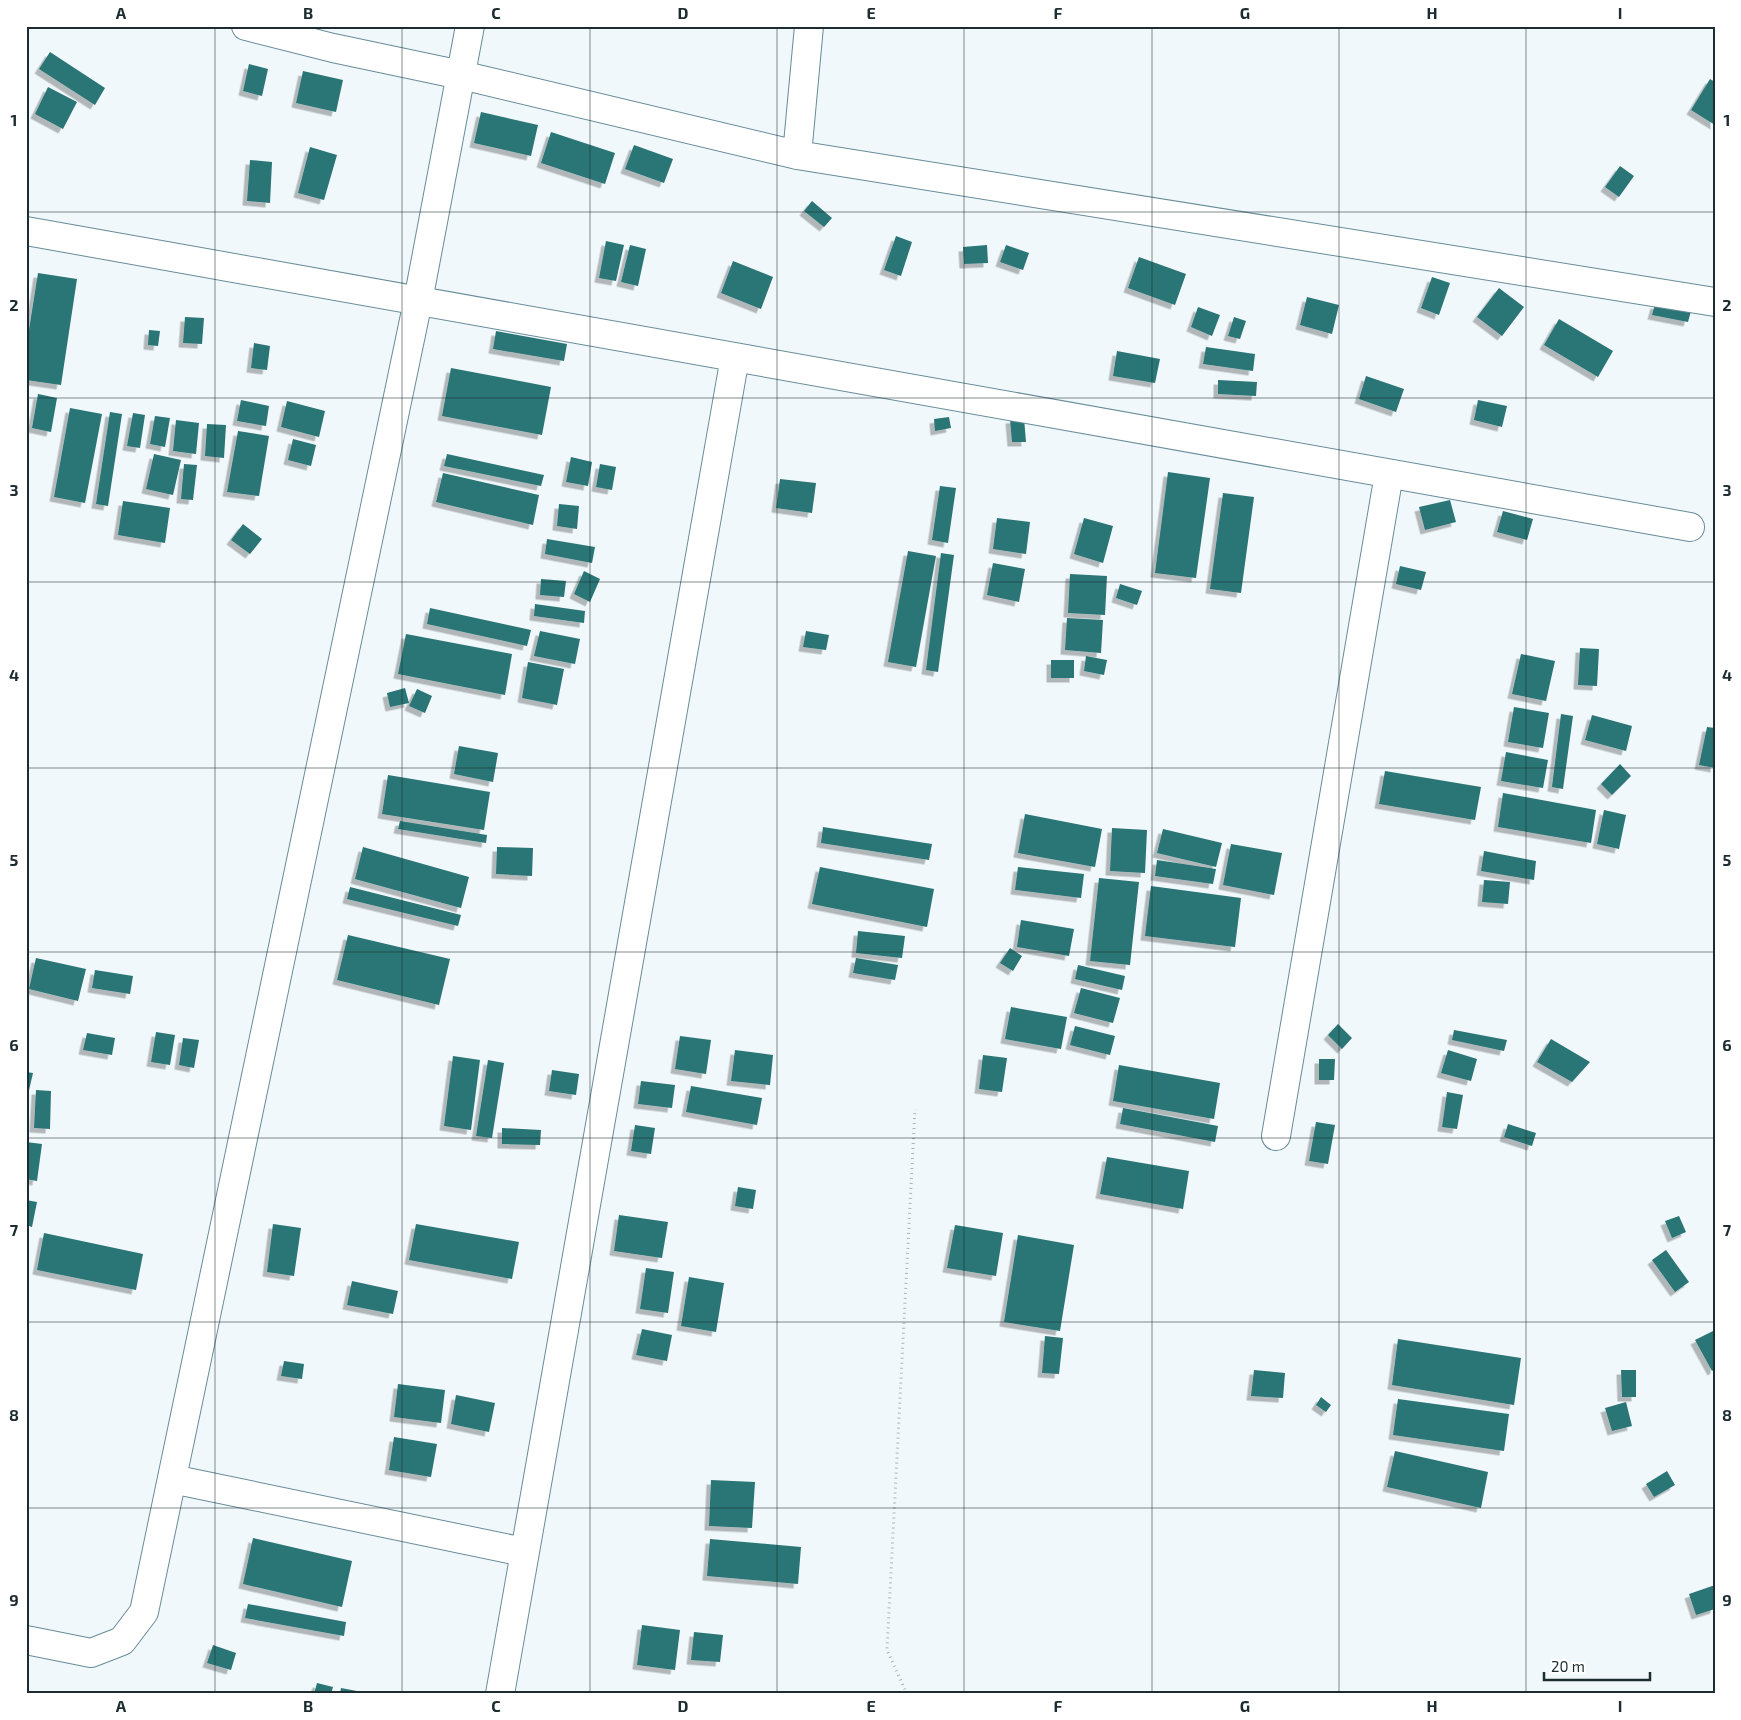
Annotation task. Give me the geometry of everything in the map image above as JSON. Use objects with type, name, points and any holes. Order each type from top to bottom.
[{"type":"street","points":[[246,26],[333,48],[461,75],[797,155],[1715,302]]},
{"type":"street","points":[[26,1640],[91,1653],[122,1641],[144,1612],[418,301],[470,26]]},
{"type":"street","points":[[797,155],[809,26]]},
{"type":"street","points":[[26,231],[1690,528]]},
{"type":"street","points":[[500,1694],[735,357]]},
{"type":"street","points":[[1276,1136],[1390,474]]},
{"type":"street","points":[[172,1479],[524,1552]]},
{"type":"path","points":[[907,1694],[887,1650],[916,1108]]},
{"type":"building","points":[[50,52],[105,88],[95,105],[39,69]]},
{"type":"building","points":[[249,64],[268,69],[262,96],[243,91]]},
{"type":"building","points":[[303,71],[343,80],[336,112],[296,103]]},
{"type":"building","points":[[1710,79],[1715,82],[1715,125],[1691,110]]},
{"type":"building","points":[[48,87],[77,102],[63,129],[35,114]]},
{"type":"building","points":[[481,112],[538,125],[531,156],[474,143]]},
{"type":"building","points":[[551,132],[615,153],[605,184],[541,163]]},
{"type":"building","points":[[634,145],[673,159],[664,183],[625,169]]},
{"type":"building","points":[[310,147],[337,155],[324,200],[298,193]]},
{"type":"building","points":[[250,160],[272,162],[270,203],[247,201]]},
{"type":"building","points":[[1620,166],[1634,176],[1619,197],[1605,187]]},
{"type":"building","points":[[812,201],[832,218],[824,227],[804,211]]},
{"type":"building","points":[[896,236],[912,242],[901,276],[884,270]]},
{"type":"building","points":[[606,241],[624,245],[616,281],[599,278]]},
{"type":"building","points":[[630,245],[646,249],[638,286],[621,282]]},
{"type":"building","points":[[987,245],[988,263],[964,264],[963,247]]},
{"type":"building","points":[[1006,245],[1029,253],[1023,270],[1000,262]]},
{"type":"building","points":[[1139,257],[1186,274],[1175,305],[1128,288]]},
{"type":"building","points":[[733,261],[773,277],[761,309],[721,293]]},
{"type":"building","points":[[38,273],[77,279],[61,385],[26,380],[26,349]]},
{"type":"building","points":[[1432,277],[1450,283],[1439,315],[1421,308]]},
{"type":"building","points":[[1499,288],[1524,307],[1502,336],[1477,317]]},
{"type":"building","points":[[1307,297],[1339,305],[1332,334],[1300,325]]},
{"type":"building","points":[[1655,304],[1691,311],[1688,322],[1652,315]]},
{"type":"building","points":[[1198,307],[1220,315],[1212,336],[1191,327]]},
{"type":"building","points":[[185,317],[204,318],[202,344],[183,343]]},
{"type":"building","points":[[1234,317],[1246,321],[1240,339],[1228,336]]},
{"type":"building","points":[[1559,319],[1613,351],[1598,377],[1544,345]]},
{"type":"building","points":[[149,330],[160,331],[158,346],[148,345]]},
{"type":"building","points":[[496,331],[567,344],[564,361],[493,349]]},
{"type":"building","points":[[254,343],[270,346],[267,370],[251,368]]},
{"type":"building","points":[[1206,347],[1255,354],[1253,371],[1203,364]]},
{"type":"building","points":[[1117,351],[1160,359],[1155,383],[1113,376]]},
{"type":"building","points":[[451,368],[551,387],[542,435],[442,416]]},
{"type":"building","points":[[1366,376],[1404,389],[1396,412],[1359,399]]},
{"type":"building","points":[[1218,380],[1257,382],[1256,396],[1218,394]]},
{"type":"building","points":[[38,394],[57,398],[51,432],[32,428]]},
{"type":"building","points":[[241,400],[269,406],[266,426],[237,421]]},
{"type":"building","points":[[1478,400],[1507,406],[1502,427],[1474,420]]},
{"type":"building","points":[[287,401],[325,411],[319,437],[281,427]]},
{"type":"building","points":[[70,408],[102,414],[85,503],[54,497]]},
{"type":"building","points":[[110,412],[122,414],[108,506],[96,504]]},
{"type":"building","points":[[133,413],[145,415],[140,448],[127,446]]},
{"type":"building","points":[[155,416],[170,418],[165,447],[150,444]]},
{"type":"building","points":[[949,417],[951,428],[935,431],[934,419]]},
{"type":"building","points":[[1024,418],[1026,442],[1012,442],[1010,419]]},
{"type":"building","points":[[176,420],[199,423],[196,454],[173,451]]},
{"type":"building","points":[[207,424],[226,425],[224,458],[205,456]]},
{"type":"building","points":[[238,431],[269,436],[259,496],[227,492]]},
{"type":"building","points":[[293,439],[316,445],[311,466],[288,460]]},
{"type":"building","points":[[154,454],[181,460],[173,495],[146,489]]},
{"type":"building","points":[[447,454],[544,475],[541,486],[444,466]]},
{"type":"building","points":[[571,457],[592,462],[588,486],[566,482]]},
{"type":"building","points":[[184,464],[197,465],[193,500],[181,499]]},
{"type":"building","points":[[600,464],[616,467],[612,490],[596,487]]},
{"type":"building","points":[[1168,472],[1210,478],[1196,578],[1155,573]]},
{"type":"building","points":[[443,473],[539,495],[533,525],[436,502]]},
{"type":"building","points":[[780,479],[816,483],[812,513],[776,508]]},
{"type":"building","points":[[940,486],[956,488],[948,543],[932,540]]},
{"type":"building","points":[[1223,493],[1254,497],[1241,593],[1210,589]]},
{"type":"building","points":[[1450,500],[1456,522],[1425,530],[1419,507]]},
{"type":"building","points":[[123,501],[170,508],[165,543],[118,535]]},
{"type":"building","points":[[559,504],[579,506],[577,529],[557,526]]},
{"type":"building","points":[[1503,511],[1533,519],[1527,540],[1497,532]]},
{"type":"building","points":[[997,518],[1030,522],[1026,554],[993,549]]},
{"type":"building","points":[[1084,518],[1113,526],[1103,563],[1074,554]]},
{"type":"building","points":[[243,524],[262,539],[250,554],[231,540]]},
{"type":"building","points":[[547,539],[595,547],[592,563],[545,554]]},
{"type":"building","points":[[908,551],[936,556],[916,667],[888,662]]},
{"type":"building","points":[[941,553],[954,555],[938,672],[926,670]]},
{"type":"building","points":[[993,563],[1025,569],[1019,602],[987,595]]},
{"type":"building","points":[[1400,566],[1426,572],[1421,590],[1396,584]]},
{"type":"building","points":[[584,571],[600,579],[590,602],[574,594]]},
{"type":"building","points":[[1070,574],[1107,576],[1105,615],[1068,613]]},
{"type":"building","points":[[541,579],[566,581],[564,597],[540,595]]},
{"type":"building","points":[[1120,584],[1142,591],[1137,605],[1116,598]]},
{"type":"building","points":[[535,604],[585,611],[584,623],[534,616]]},
{"type":"building","points":[[430,608],[531,630],[527,646],[427,624]]},
{"type":"building","points":[[1067,618],[1103,620],[1101,653],[1065,650]]},
{"type":"building","points":[[540,631],[580,639],[575,664],[534,656]]},
{"type":"building","points":[[806,631],[829,635],[826,650],[803,647]]},
{"type":"building","points":[[406,634],[512,654],[505,695],[398,674]]},
{"type":"building","points":[[1580,648],[1599,649],[1597,686],[1578,685]]},
{"type":"building","points":[[1521,654],[1555,661],[1546,701],[1512,694]]},
{"type":"building","points":[[1086,656],[1107,660],[1104,675],[1084,671]]},
{"type":"building","points":[[1051,660],[1074,660],[1074,678],[1051,678]]},
{"type":"building","points":[[528,662],[564,669],[557,705],[522,698]]},
{"type":"building","points":[[405,688],[409,703],[390,707],[387,693]]},
{"type":"building","points":[[417,689],[432,696],[425,713],[409,706]]},
{"type":"building","points":[[1514,707],[1549,713],[1543,748],[1508,742]]},
{"type":"building","points":[[1561,714],[1573,716],[1563,789],[1552,787]]},
{"type":"building","points":[[1592,715],[1632,726],[1626,751],[1585,740]]},
{"type":"building","points":[[1707,727],[1715,728],[1715,768],[1699,765]]},
{"type":"building","points":[[459,746],[498,753],[493,782],[454,774]]},
{"type":"building","points":[[1506,752],[1548,760],[1543,788],[1501,781]]},
{"type":"building","points":[[1620,764],[1631,776],[1612,795],[1601,784]]},
{"type":"building","points":[[1385,771],[1481,787],[1475,820],[1379,804]]},
{"type":"building","points":[[388,775],[490,792],[484,830],[382,814]]},
{"type":"building","points":[[1503,793],[1596,810],[1591,843],[1498,827]]},
{"type":"building","points":[[1604,810],[1626,815],[1619,849],[1597,844]]},
{"type":"building","points":[[1025,814],[1102,829],[1095,867],[1018,853]]},
{"type":"building","points":[[400,821],[487,835],[486,843],[398,829]]},
{"type":"building","points":[[823,827],[932,844],[929,860],[821,843]]},
{"type":"building","points":[[1112,828],[1147,830],[1145,873],[1110,871]]},
{"type":"building","points":[[1163,829],[1222,843],[1216,867],[1157,853]]},
{"type":"building","points":[[1231,844],[1282,853],[1274,895],[1223,885]]},
{"type":"building","points":[[363,847],[469,877],[461,908],[355,879]]},
{"type":"building","points":[[497,847],[533,848],[532,876],[496,874]]},
{"type":"building","points":[[1484,851],[1536,861],[1534,880],[1481,871]]},
{"type":"building","points":[[1157,860],[1216,869],[1213,884],[1155,876]]},
{"type":"building","points":[[820,867],[934,889],[927,927],[812,904]]},
{"type":"building","points":[[1018,867],[1084,874],[1081,898],[1015,890]]},
{"type":"building","points":[[1099,878],[1139,882],[1130,965],[1090,961]]},
{"type":"building","points":[[1484,880],[1510,882],[1508,904],[1482,902]]},
{"type":"building","points":[[1151,886],[1241,898],[1235,947],[1145,936]]},
{"type":"building","points":[[350,887],[461,915],[458,926],[347,899]]},
{"type":"building","points":[[1021,920],[1074,929],[1069,956],[1017,947]]},
{"type":"building","points":[[858,931],[905,936],[902,958],[856,953]]},
{"type":"building","points":[[348,935],[450,959],[439,1005],[337,980]]},
{"type":"building","points":[[1010,948],[1022,956],[1013,971],[1000,963]]},
{"type":"building","points":[[36,958],[86,969],[78,1001],[29,989]]},
{"type":"building","points":[[856,958],[898,965],[895,980],[853,973]]},
{"type":"building","points":[[1078,965],[1125,976],[1122,990],[1075,979]]},
{"type":"building","points":[[95,970],[133,976],[130,994],[92,988]]},
{"type":"building","points":[[1081,988],[1120,998],[1113,1023],[1074,1013]]},
{"type":"building","points":[[1011,1007],[1067,1017],[1061,1049],[1005,1039]]},
{"type":"building","points":[[1338,1024],[1352,1038],[1342,1049],[1328,1035]]},
{"type":"building","points":[[1075,1026],[1115,1036],[1110,1055],[1070,1045]]},
{"type":"building","points":[[1454,1030],[1507,1040],[1504,1051],[1452,1040]]},
{"type":"building","points":[[156,1032],[175,1035],[170,1065],[151,1062]]},
{"type":"building","points":[[87,1033],[115,1038],[112,1055],[83,1050]]},
{"type":"building","points":[[680,1036],[711,1040],[706,1074],[675,1069]]},
{"type":"building","points":[[183,1038],[199,1040],[194,1068],[179,1065]]},
{"type":"building","points":[[1551,1039],[1590,1062],[1572,1082],[1537,1062]]},
{"type":"building","points":[[735,1050],[773,1055],[770,1085],[731,1081]]},
{"type":"building","points":[[1448,1050],[1477,1059],[1471,1081],[1441,1073]]},
{"type":"building","points":[[983,1055],[1007,1058],[1002,1092],[979,1089]]},
{"type":"building","points":[[453,1056],[480,1060],[471,1130],[444,1126]]},
{"type":"building","points":[[1319,1059],[1335,1059],[1334,1080],[1319,1080]]},
{"type":"building","points":[[488,1060],[504,1063],[492,1138],[476,1136]]},
{"type":"building","points":[[1119,1065],[1220,1083],[1214,1119],[1113,1101]]},
{"type":"building","points":[[552,1070],[579,1074],[576,1095],[549,1091]]},
{"type":"building","points":[[26,1072],[33,1073],[27,1099],[26,1099]]},
{"type":"building","points":[[641,1081],[675,1085],[672,1108],[638,1104]]},
{"type":"building","points":[[691,1086],[762,1098],[757,1125],[686,1112]]},
{"type":"building","points":[[36,1090],[51,1091],[50,1129],[34,1128]]},
{"type":"building","points":[[1447,1092],[1463,1095],[1457,1129],[1442,1127]]},
{"type":"building","points":[[1123,1108],[1218,1126],[1215,1142],[1120,1124]]},
{"type":"building","points":[[1316,1122],[1335,1125],[1328,1164],[1309,1161]]},
{"type":"building","points":[[1508,1124],[1536,1133],[1532,1146],[1504,1137]]},
{"type":"building","points":[[635,1125],[655,1128],[651,1154],[631,1151]]},
{"type":"building","points":[[502,1128],[541,1130],[540,1145],[502,1144]]},
{"type":"building","points":[[26,1142],[42,1144],[37,1181],[26,1179]]},
{"type":"building","points":[[1107,1157],[1189,1171],[1183,1209],[1100,1194]]},
{"type":"building","points":[[738,1187],[756,1190],[753,1209],[735,1206]]},
{"type":"building","points":[[26,1200],[37,1202],[32,1227],[26,1225]]},
{"type":"building","points":[[619,1215],[668,1222],[662,1258],[614,1251]]},
{"type":"building","points":[[1679,1216],[1686,1232],[1672,1238],[1665,1221]]},
{"type":"building","points":[[273,1224],[301,1228],[294,1276],[267,1272]]},
{"type":"building","points":[[416,1224],[519,1242],[512,1279],[409,1260]]},
{"type":"building","points":[[955,1225],[1003,1233],[996,1276],[947,1268]]},
{"type":"building","points":[[44,1233],[143,1254],[136,1290],[37,1270]]},
{"type":"building","points":[[1018,1235],[1074,1245],[1060,1331],[1004,1322]]},
{"type":"building","points":[[1666,1250],[1689,1282],[1675,1292],[1652,1260]]},
{"type":"building","points":[[646,1268],[674,1272],[668,1313],[640,1309]]},
{"type":"building","points":[[689,1277],[724,1283],[716,1332],[681,1326]]},
{"type":"building","points":[[352,1281],[398,1291],[393,1314],[347,1305]]},
{"type":"building","points":[[642,1329],[672,1335],[667,1361],[636,1355]]},
{"type":"building","points":[[1715,1330],[1715,1369],[1712,1371],[1695,1340]]},
{"type":"building","points":[[1045,1336],[1063,1338],[1059,1374],[1042,1373]]},
{"type":"building","points":[[1398,1339],[1521,1358],[1514,1405],[1392,1385]]},
{"type":"building","points":[[284,1361],[304,1364],[302,1379],[281,1376]]},
{"type":"building","points":[[1254,1370],[1285,1373],[1283,1398],[1251,1396]]},
{"type":"building","points":[[1621,1370],[1636,1370],[1636,1397],[1622,1397]]},
{"type":"building","points":[[398,1384],[445,1390],[441,1423],[394,1417]]},
{"type":"building","points":[[456,1395],[495,1403],[489,1432],[451,1424]]},
{"type":"building","points":[[1321,1397],[1331,1405],[1326,1412],[1316,1405]]},
{"type":"building","points":[[1398,1399],[1509,1414],[1504,1451],[1393,1435]]},
{"type":"building","points":[[1626,1402],[1632,1426],[1612,1431],[1605,1408]]},
{"type":"building","points":[[394,1437],[437,1444],[431,1477],[389,1470]]},
{"type":"building","points":[[1395,1451],[1488,1472],[1481,1508],[1387,1487]]},
{"type":"building","points":[[1667,1471],[1675,1485],[1654,1497],[1646,1484]]},
{"type":"building","points":[[711,1480],[755,1482],[752,1528],[709,1526]]},
{"type":"building","points":[[253,1538],[352,1561],[342,1607],[243,1584]]},
{"type":"building","points":[[710,1539],[801,1547],[798,1584],[707,1576]]},
{"type":"building","points":[[1715,1585],[1715,1609],[1696,1615],[1689,1594]]},
{"type":"building","points":[[248,1604],[346,1622],[344,1636],[245,1618]]},
{"type":"building","points":[[642,1625],[680,1630],[675,1670],[637,1665]]},
{"type":"building","points":[[694,1632],[723,1635],[720,1662],[691,1660]]},
{"type":"building","points":[[213,1645],[236,1653],[231,1670],[207,1663]]},
{"type":"building","points":[[317,1683],[333,1687],[331,1694],[314,1694]]},
{"type":"building","points":[[341,1688],[357,1691],[356,1694],[340,1694]]}]
